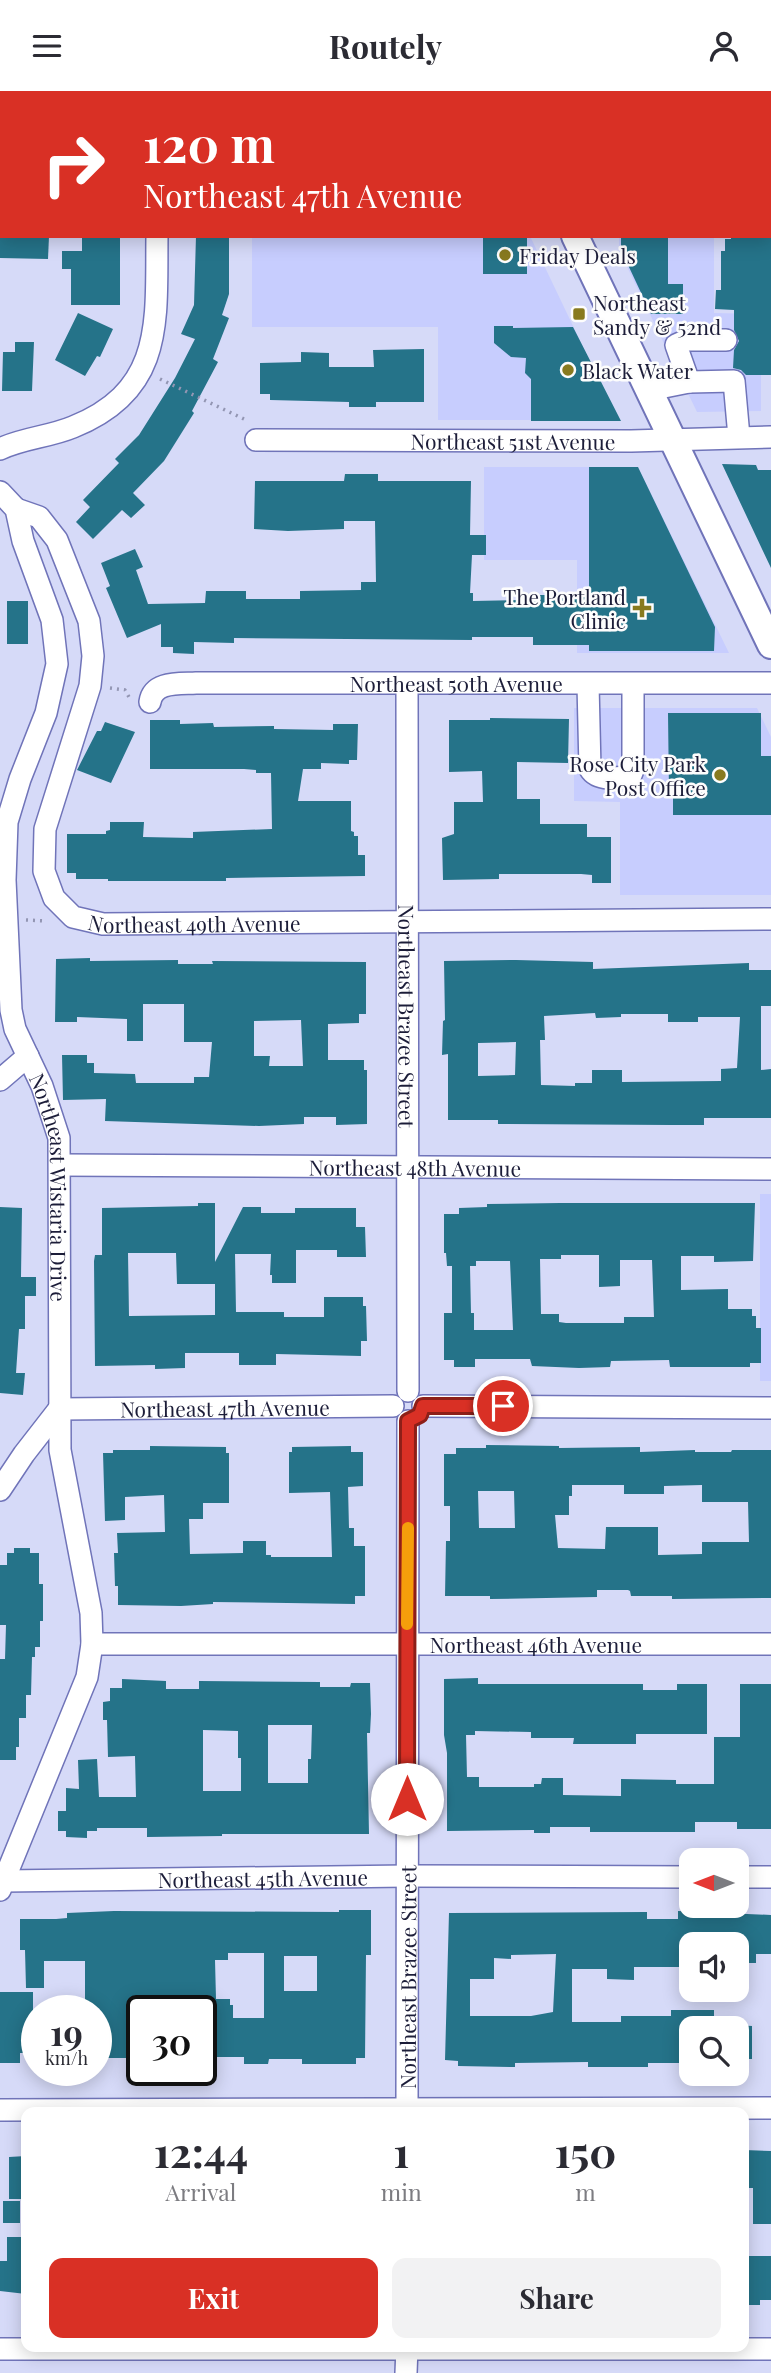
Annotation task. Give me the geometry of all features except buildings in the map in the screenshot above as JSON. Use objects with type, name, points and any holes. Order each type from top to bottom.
[{"type":"main road","points":[[576,238],[769,636]]},
{"type":"street","points":[[0,449],[59,433],[94,418],[123,397],[141,370],[153,338],[157,238]]},
{"type":"street","points":[[689,382],[676,345],[687,340],[726,340]]},
{"type":"street","points":[[649,390],[689,382],[734,381],[739,437]]},
{"type":"street","name":"Northeast 51st Avenue","points":[[256,440],[631,441],[771,437]]},
{"type":"street","points":[[0,492],[16,509]]},
{"type":"street","name":"Northeast 49th Avenue","points":[[16,509],[38,517],[57,540],[89,621],[93,656],[90,686],[45,829],[44,871],[54,898],[73,917],[103,924],[771,919]]},
{"type":"street","name":"Northeast Wistaria Drive","points":[[2,1885],[87,1677],[92,1644],[88,1589],[60,1450],[59,1138],[51,1111],[15,1029],[11,1010],[5,880],[7,822],[20,779],[46,713],[57,664],[52,620],[23,541],[16,509]]},
{"type":"street","name":"Northeast 50th Avenue","points":[[150,702],[151,694],[158,688],[196,683],[771,683]]},
{"type":"street","name":"Northeast Brazee Street","points":[[407,684],[407,2107]]},
{"type":"street","points":[[588,684],[592,774],[598,777],[626,777],[631,775],[633,770],[633,684]]},
{"type":"street","points":[[0,1080],[28,1056]]},
{"type":"street","name":"Northeast 48th Avenue","points":[[60,1165],[771,1169]]},
{"type":"street","name":"Northeast 47th Avenue","points":[[59,1409],[408,1406],[771,1408]]},
{"type":"street","points":[[0,1490],[59,1409]]},
{"type":"street","name":"Northeast 46th Avenue","points":[[92,1644],[771,1644]]},
{"type":"street","name":"Northeast 45th Avenue","points":[[2,1885],[407,1876],[679,1877]]},
{"type":"street","points":[[749,1877],[771,1877]]},
{"type":"street","points":[[749,2108],[771,2108]]},
{"type":"street","points":[[0,2110],[21,2110]]},
{"type":"street","points":[[0,2349],[21,2349]]},
{"type":"street","points":[[749,2349],[771,2349]]},
{"type":"street","points":[[407,2352],[407,2373]]},
{"type":"path","points":[[141,370],[244,419],[256,440]]},
{"type":"path","points":[[90,686],[125,690],[131,701],[150,702]]},
{"type":"path","points":[[6,919],[51,921],[65,909]]},
{"type":"shaded area","points":[[252,238],[531,238],[618,420],[438,420],[438,327],[252,327]]},
{"type":"shaded area","points":[[619,238],[714,238],[714,313],[761,314],[761,411],[697,412],[619,250]]},
{"type":"shaded area","points":[[484,467],[638,467],[729,653],[577,653],[577,560],[484,560]]},
{"type":"shaded area","points":[[574,708],[757,708],[771,737],[771,895],[620,895],[620,802],[574,801]]},
{"type":"shaded area","points":[[760,1194],[771,1194],[771,1381],[760,1381]]},
{"type":"slow traffic","points":[[407,1624],[408,1528]]},
{"type":"place","name":"Friday Deals","points":[[505,255]]},
{"type":"place","name":"Northeast Sandy & 52nd","points":[[579,314]]},
{"type":"place","name":"Black Water","points":[[568,370]]},
{"type":"place","name":"The Portland Clinic","points":[[642,608]]},
{"type":"place","name":"Rose City Park Post Office","points":[[720,775]]},
{"type":"route","points":[[407,1799],[408,1421],[420,1415],[423,1406],[503,1406]]}]
